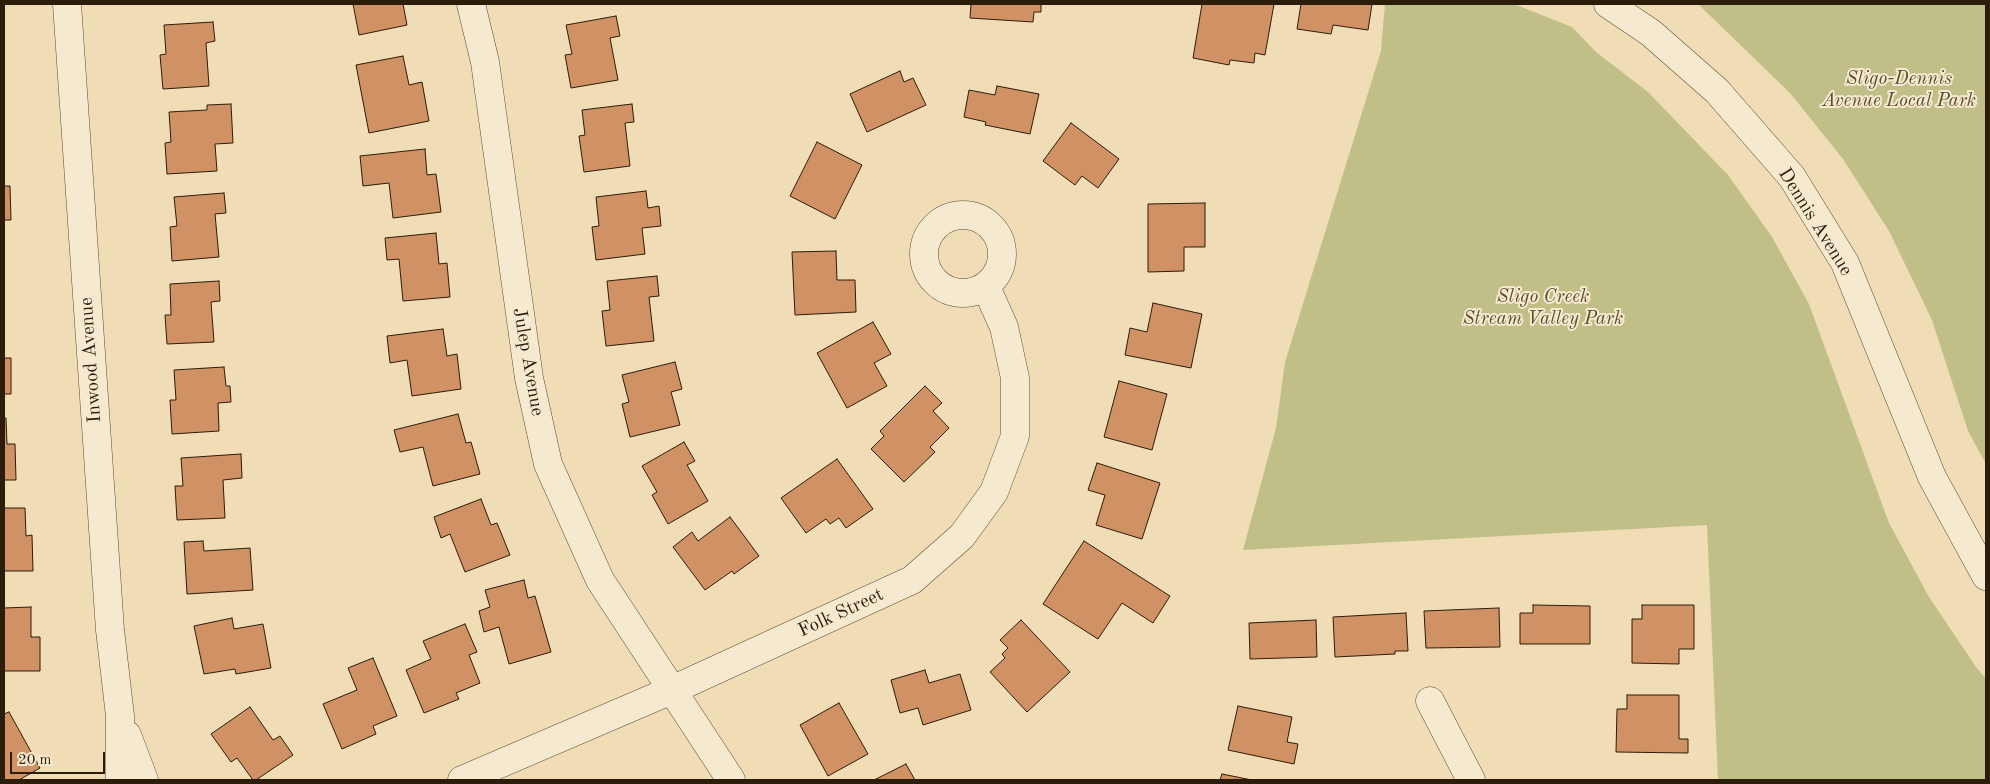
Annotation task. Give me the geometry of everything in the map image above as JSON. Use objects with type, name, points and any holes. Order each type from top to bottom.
[{"type":"street","name":"Inwood Avenue","points":[[67,4],[110,630],[120,716],[120,780]]},
{"type":"street","name":"Julep Avenue","points":[[471,4],[485,62],[529,378],[548,464],[600,580],[731,780]]},
{"type":"street","name":"Dennis Avenue","points":[[1608,4],[1651,33],[1717,91],[1792,177],[1844,263],[1932,477],[1986,576]]},
{"type":"street","name":"Folk Street","points":[[462,780],[672,690],[912,580],[962,536],[994,492],[1015,436],[1015,378],[1004,326],[986,287]]},
{"type":"street","points":[[1430,701],[1470,779]]},
{"type":"street","name":"Inwood Avenue","points":[[120,716],[144,780]]},
{"type":"green space","name":"Sligo Creek Stream Valley Park","points":[[1385,4],[1514,4],[1572,27],[1596,52],[1648,92],[1728,175],[1772,237],[1809,304],[1889,523],[1929,597],[1986,679],[1986,780],[1718,780],[1707,525],[1243,550],[1276,428],[1285,362],[1381,51]]},
{"type":"green space","name":"Sligo-Dennis Avenue Local Park","points":[[1698,4],[1986,4],[1986,464],[1968,431],[1932,320],[1889,231],[1843,159],[1790,93]]},
{"type":"building","points":[[353,4],[403,4],[407,25],[359,35]]},
{"type":"building","points":[[971,4],[1041,4],[1041,12],[1034,12],[1033,22],[970,18]]},
{"type":"building","points":[[1202,4],[1274,4],[1265,55],[1255,53],[1254,63],[1230,60],[1229,65],[1193,58]]},
{"type":"building","points":[[1301,4],[1372,4],[1368,30],[1333,25],[1331,34],[1297,29]]},
{"type":"building","points":[[616,16],[620,36],[610,38],[618,80],[571,88],[565,55],[572,54],[566,25]]},
{"type":"building","points":[[213,22],[215,41],[206,43],[209,86],[163,89],[160,55],[166,54],[164,25]]},
{"type":"building","points":[[403,56],[409,85],[422,82],[429,121],[369,133],[356,65]]},
{"type":"building","points":[[900,71],[904,82],[913,78],[926,105],[867,132],[850,94]]},
{"type":"building","points":[[997,86],[1039,94],[1030,134],[985,125],[986,122],[964,117],[969,90],[995,95]]},
{"type":"building","points":[[231,104],[233,143],[215,144],[217,171],[167,174],[165,143],[171,142],[169,112],[207,110],[207,105]]},
{"type":"building","points":[[632,104],[634,122],[625,123],[630,166],[584,172],[579,136],[585,135],[582,110]]},
{"type":"building","points":[[1071,123],[1119,159],[1098,188],[1082,176],[1075,185],[1043,161]]},
{"type":"building","points":[[817,142],[862,165],[835,219],[790,196]]},
{"type":"building","points":[[425,149],[427,175],[436,174],[441,212],[393,218],[389,183],[363,186],[360,156]]},
{"type":"building","points":[[4,186],[10,186],[11,220],[4,220]]},
{"type":"building","points":[[646,191],[648,208],[659,206],[661,226],[642,228],[645,254],[596,260],[592,227],[599,226],[596,197]]},
{"type":"building","points":[[224,193],[226,213],[215,214],[219,257],[172,261],[170,227],[177,226],[174,197]]},
{"type":"building","points":[[1205,203],[1205,247],[1184,247],[1184,271],[1148,272],[1148,204]]},
{"type":"building","points":[[436,233],[439,264],[447,263],[450,297],[403,301],[399,259],[387,260],[385,238]]},
{"type":"building","points":[[836,251],[837,280],[855,280],[856,312],[795,315],[792,252]]},
{"type":"building","points":[[657,276],[659,296],[649,297],[654,341],[606,346],[602,311],[610,310],[607,281]]},
{"type":"building","points":[[219,281],[220,301],[211,302],[214,342],[167,344],[165,315],[171,315],[170,284]]},
{"type":"building","points":[[1153,303],[1202,314],[1191,368],[1125,355],[1130,328],[1147,332]]},
{"type":"building","points":[[873,322],[891,354],[874,363],[887,386],[847,408],[817,353]]},
{"type":"building","points":[[443,329],[447,356],[457,354],[461,389],[412,396],[407,360],[390,363],[387,336]]},
{"type":"building","points":[[4,358],[11,358],[11,394],[4,394]]},
{"type":"building","points":[[675,362],[682,389],[671,392],[680,425],[630,437],[622,404],[629,402],[622,375]]},
{"type":"building","points":[[224,367],[226,386],[230,386],[231,402],[218,403],[219,431],[172,434],[170,400],[176,400],[174,370]]},
{"type":"building","points":[[1119,381],[1167,394],[1152,450],[1104,437]]},
{"type":"building","points":[[925,386],[942,403],[933,411],[949,428],[930,447],[935,452],[904,482],[871,449],[884,436],[880,431]]},
{"type":"building","points":[[458,414],[466,443],[471,442],[480,474],[433,486],[423,447],[400,452],[394,430]]},
{"type":"building","points":[[4,418],[6,418],[7,444],[15,444],[16,480],[4,480]]},
{"type":"building","points":[[684,442],[695,461],[687,465],[708,501],[668,524],[652,495],[657,492],[642,466]]},
{"type":"building","points":[[241,454],[242,478],[223,480],[225,518],[177,520],[175,486],[183,486],[181,458]]},
{"type":"building","points":[[837,459],[873,509],[846,528],[839,518],[830,524],[826,519],[806,533],[781,498]]},
{"type":"building","points":[[1097,463],[1160,483],[1142,539],[1096,525],[1105,495],[1088,490]]},
{"type":"building","points":[[481,499],[491,525],[497,523],[510,555],[465,572],[450,534],[441,538],[434,517]]},
{"type":"building","points":[[4,508],[25,508],[26,536],[32,535],[33,571],[4,571]]},
{"type":"building","points":[[730,517],[759,556],[734,574],[732,571],[705,590],[673,547],[692,532],[698,541]]},
{"type":"building","points":[[203,541],[204,551],[250,548],[253,590],[187,594],[184,542]]},
{"type":"building","points":[[1084,541],[1170,596],[1153,623],[1122,603],[1098,639],[1043,604]]},
{"type":"building","points":[[524,580],[528,598],[535,596],[551,652],[509,664],[499,627],[484,632],[479,611],[490,607],[485,590]]},
{"type":"building","points":[[1533,605],[1590,606],[1590,644],[1520,644],[1520,613],[1533,613]]},
{"type":"building","points":[[1642,605],[1694,605],[1694,649],[1679,649],[1679,664],[1632,663],[1632,619],[1642,619]]},
{"type":"building","points":[[31,607],[31,637],[40,637],[40,671],[4,671],[4,608]]},
{"type":"building","points":[[1499,608],[1500,647],[1426,648],[1424,611]]},
{"type":"building","points":[[1406,613],[1408,651],[1395,651],[1395,654],[1335,657],[1333,617]]},
{"type":"building","points":[[232,618],[234,629],[263,624],[271,668],[236,674],[235,669],[204,674],[194,626]]},
{"type":"building","points":[[1021,620],[1070,672],[1027,712],[990,672],[1005,658],[1002,654],[1008,648],[1000,640]]},
{"type":"building","points":[[1316,620],[1317,657],[1250,659],[1249,623]]},
{"type":"building","points":[[465,624],[477,652],[469,655],[480,683],[456,693],[459,699],[424,713],[406,670],[431,659],[423,641]]},
{"type":"building","points":[[373,658],[397,716],[373,726],[376,734],[342,749],[323,704],[357,690],[348,668]]},
{"type":"building","points":[[925,670],[929,683],[960,674],[971,710],[923,725],[918,708],[900,713],[891,680]]},
{"type":"building","points":[[1627,695],[1679,695],[1679,739],[1688,739],[1688,753],[1616,752],[1617,709],[1627,709]]},
{"type":"building","points":[[839,703],[868,754],[828,776],[800,725]]},
{"type":"building","points":[[1238,706],[1292,717],[1287,742],[1298,744],[1294,764],[1228,750]]},
{"type":"building","points":[[250,707],[273,740],[280,736],[293,755],[256,780],[253,780],[237,758],[231,762],[211,734]]},
{"type":"building","points":[[9,712],[40,768],[19,780],[4,780],[4,714]]},
{"type":"building","points":[[906,764],[915,780],[874,780]]},
{"type":"building","points":[[1222,774],[1252,780],[1220,780]]}]
